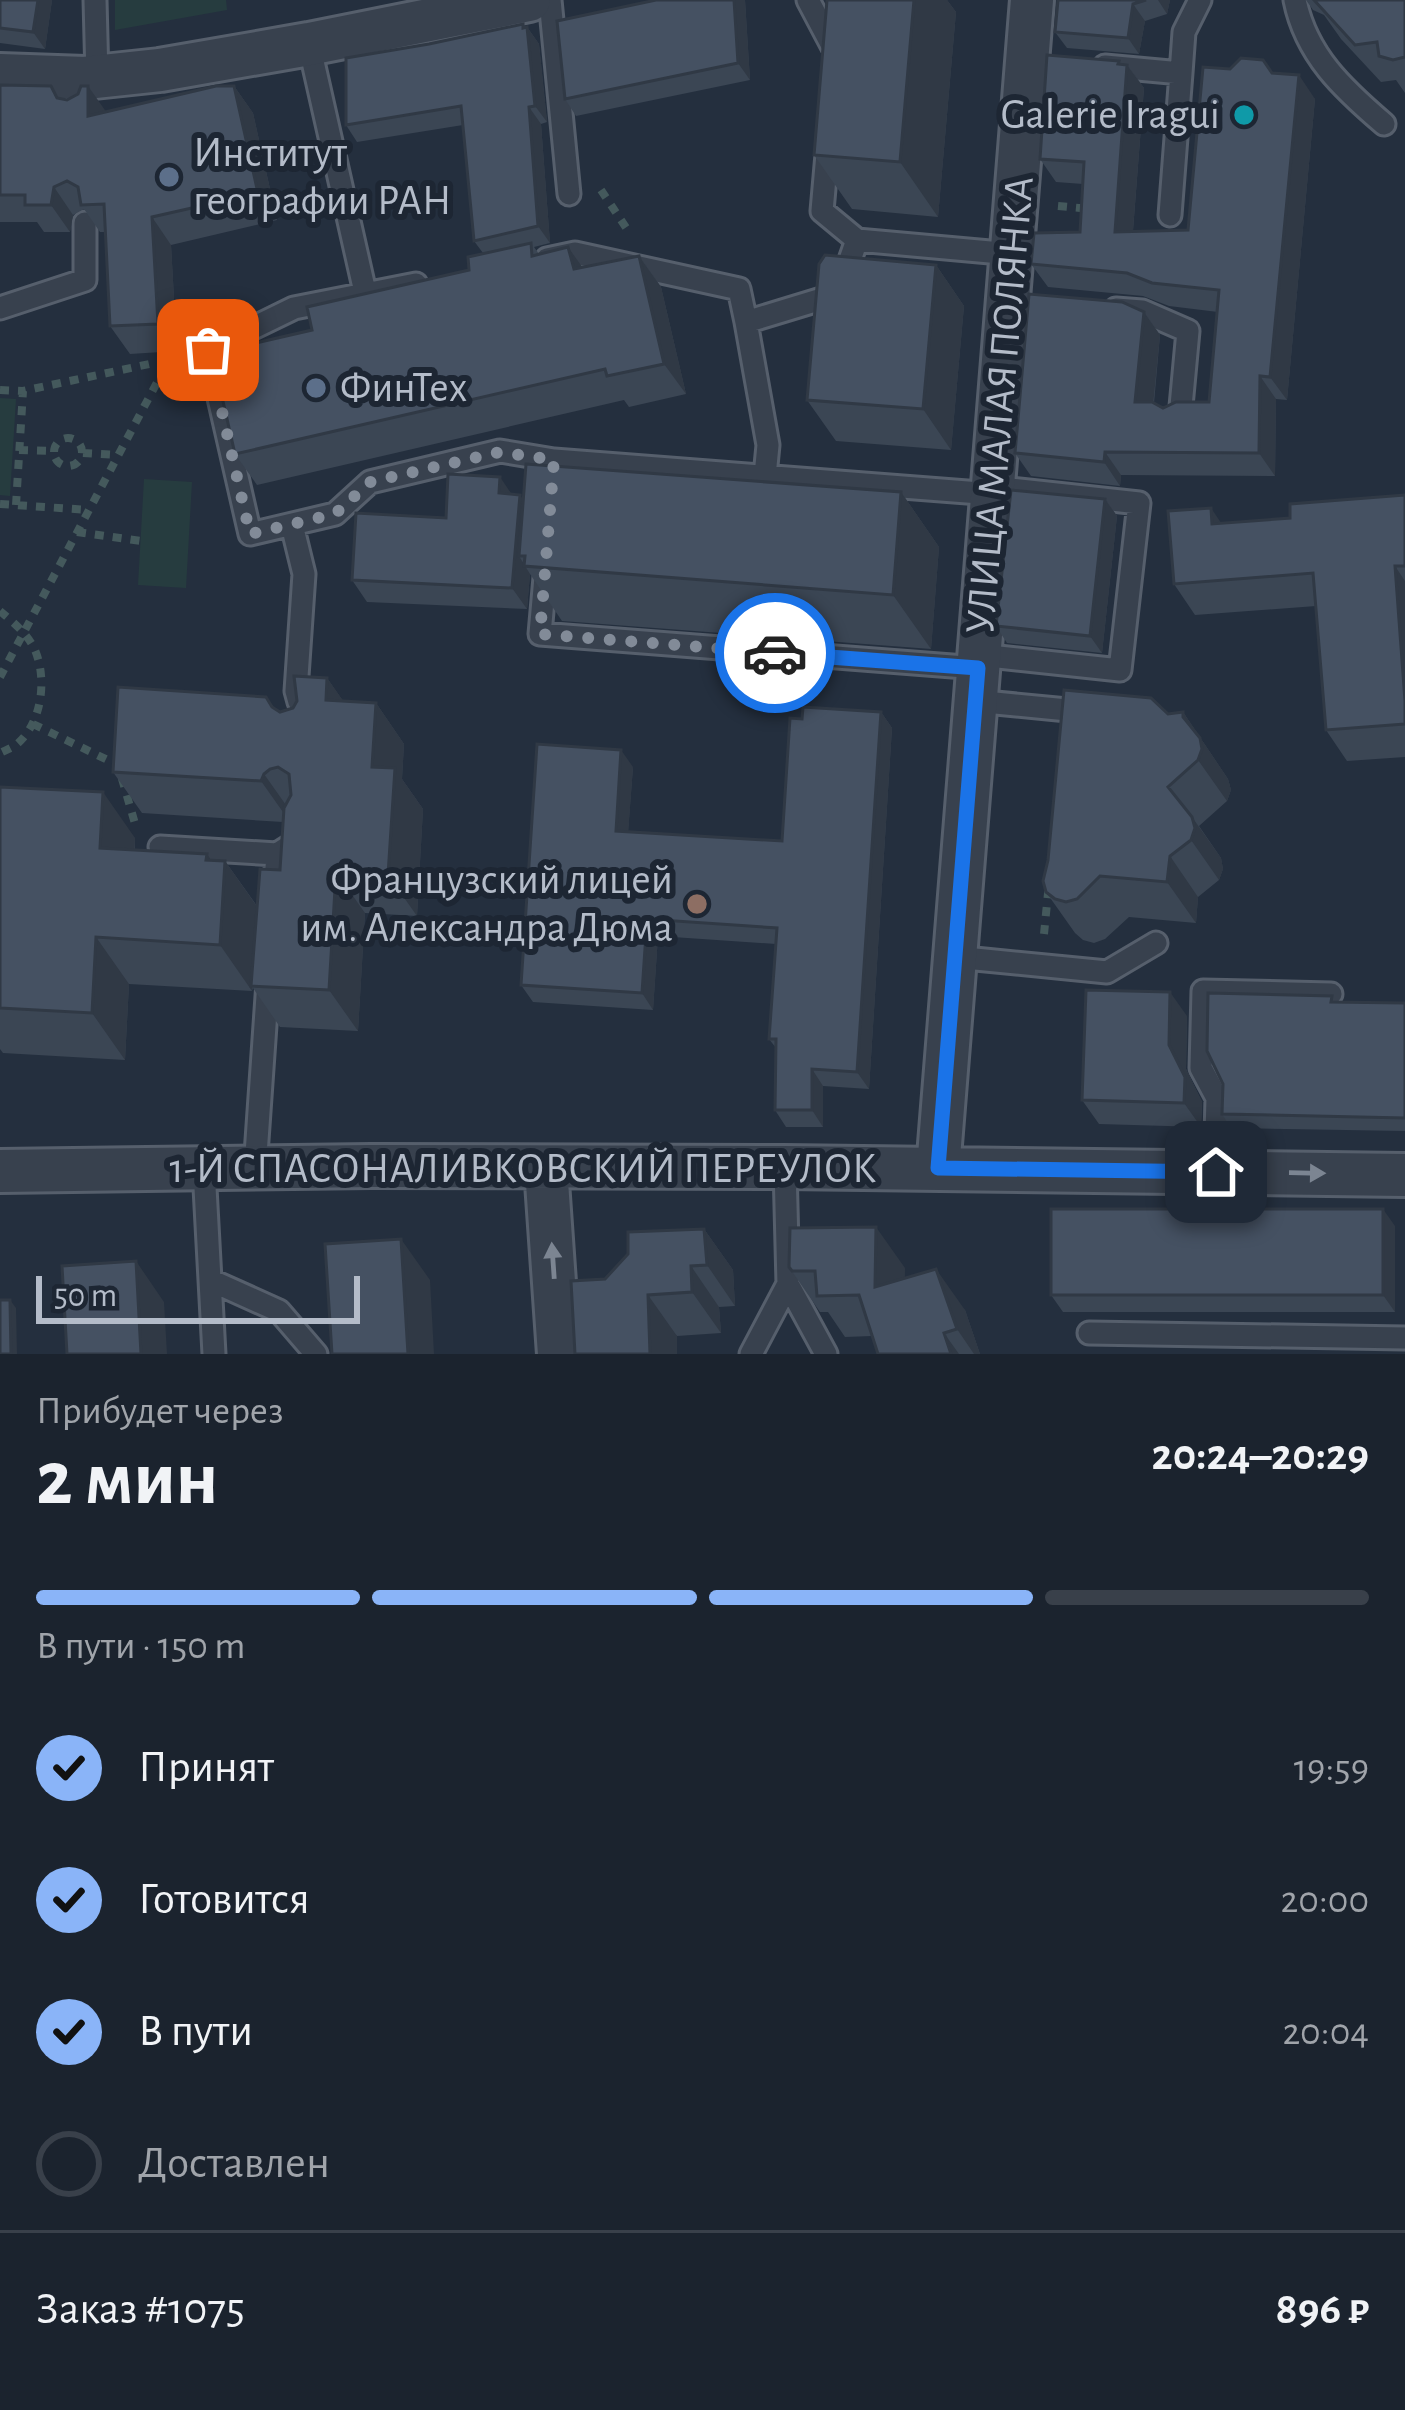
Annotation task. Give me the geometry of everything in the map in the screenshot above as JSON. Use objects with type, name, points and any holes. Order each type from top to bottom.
[{"type":"street","name":"УЛИЦА МАЛАЯ ПОЛЯНКА","points":[[938,1168],[993,490],[1022,301],[1012,254],[1041,62],[1032,0]]},
{"type":"street","points":[[0,75],[89,83],[513,2]]},
{"type":"street","name":"1-Й СПАСОНАЛИВКОВСКИЙ ПЕРЕУЛОК","points":[[0,1171],[785,1167],[1405,1174]]},
{"type":"street","points":[[546,1168],[559,1354]]},
{"type":"lane","points":[[89,83],[95,0]]},
{"type":"lane","points":[[550,0],[569,194]]},
{"type":"lane","points":[[808,0],[836,53],[834,76]]},
{"type":"lane","points":[[1170,215],[1184,32],[1200,0]]},
{"type":"lane","points":[[1295,0],[1314,53],[1343,89],[1384,124]]},
{"type":"lane","points":[[309,44],[365,292]]},
{"type":"lane","points":[[1089,65],[1181,73]]},
{"type":"lane","points":[[830,121],[822,211],[857,241],[1012,254]]},
{"type":"lane","points":[[0,308],[85,280],[85,223]]},
{"type":"lane","points":[[746,322],[838,294],[857,241]]},
{"type":"lane","points":[[535,262],[575,253],[739,289],[768,446],[766,476]]},
{"type":"lane","points":[[431,282],[294,308],[208,350],[250,534],[335,514],[370,482],[500,452],[553,471],[766,476],[1139,503],[1120,670],[978,675],[540,634],[547,547]]},
{"type":"lane","points":[[1085,306],[1142,311],[1188,331],[1180,417]]},
{"type":"lane","points":[[292,524],[304,574],[296,691],[306,723]]},
{"type":"lane","points":[[978,675],[1107,714]]},
{"type":"lane","points":[[160,847],[277,854],[304,836],[305,823]]},
{"type":"lane","points":[[273,912],[277,854]]},
{"type":"lane","points":[[955,957],[1107,971],[1156,943]]},
{"type":"lane","points":[[255,1169],[270,958]]},
{"type":"lane","points":[[1216,1172],[1217,1098],[1201,1068],[1203,991],[1331,994]]},
{"type":"lane","points":[[785,1167],[788,1284],[826,1354]]},
{"type":"lane","points":[[204,1169],[214,1354]]},
{"type":"lane","points":[[210,1280],[279,1311],[316,1354]]},
{"type":"lane","points":[[751,1354],[788,1284]]},
{"type":"lane","points":[[1089,1333],[1405,1338]]},
{"type":"path","points":[[563,134],[656,271]]},
{"type":"path","points":[[1043,205],[1100,210]]},
{"type":"path","points":[[0,390],[23,391],[208,350]]},
{"type":"path","points":[[0,677],[169,360]]},
{"type":"path","points":[[16,505],[23,391]]},
{"type":"path","points":[[69,437],[81,445],[83,453],[67,467],[55,459],[53,451],[69,437]]},
{"type":"path","points":[[20,449],[53,451]]},
{"type":"path","points":[[83,453],[118,455]]},
{"type":"path","points":[[0,504],[88,510]]},
{"type":"path","points":[[77,532],[141,541]]},
{"type":"path","points":[[0,611],[23,633],[41,665],[33,724],[17,744],[0,753]]},
{"type":"path","points":[[33,724],[118,765]]},
{"type":"path","points":[[121,744],[118,765],[136,829],[160,847]]},
{"type":"path","points":[[1041,966],[1050,873]]},
{"type":"green space","points":[[115,0],[226,0],[227,10],[115,30]]},
{"type":"green space","points":[[0,398],[16,399],[10,496],[0,495]]},
{"type":"green space","points":[[144,479],[192,482],[186,588],[138,585]]},
{"type":"building","points":[[0,0],[38,0],[33,32],[0,28]]},
{"type":"building","points":[[656,0],[734,0],[738,63],[565,99],[557,21]]},
{"type":"building","points":[[827,0],[914,0],[900,162],[814,155]]},
{"type":"building","points":[[1058,0],[1146,0],[1133,4],[1128,38],[1055,32]]},
{"type":"building","points":[[1314,0],[1405,0],[1405,57],[1379,56],[1377,42],[1355,45]]},
{"type":"building","points":[[523,24],[535,106],[529,107],[538,226],[474,241],[461,106],[346,125],[346,58]]},
{"type":"building","points":[[1047,55],[1127,65],[1115,232],[1188,230],[1203,67],[1230,69],[1241,58],[1263,60],[1272,73],[1299,75],[1270,377],[1260,376],[1259,453],[1105,452],[1104,462],[1015,453],[1029,294],[1122,302],[1144,312],[1135,402],[1163,408],[1176,402],[1209,402],[1219,290],[1152,283],[1127,273],[1031,264],[1034,233],[1080,232],[1084,162],[1040,159]]},
{"type":"building","points":[[0,85],[51,86],[57,98],[67,100],[81,86],[88,86],[88,116],[216,86],[234,86],[258,193],[152,217],[158,324],[110,326],[104,204],[81,205],[78,187],[67,181],[54,187],[51,205],[25,205],[25,195],[0,195]]},
{"type":"building","points":[[531,243],[532,256],[568,247],[574,269],[639,256],[664,364],[607,376],[605,369],[235,454],[212,353],[312,330],[307,307],[469,270],[468,257]]},
{"type":"building","points":[[825,255],[936,265],[923,409],[807,400],[819,264]]},
{"type":"building","points":[[526,464],[901,492],[893,595],[524,566],[525,556],[519,556]]},
{"type":"building","points":[[448,474],[500,477],[499,493],[520,495],[512,588],[352,580],[356,513],[446,518]]},
{"type":"building","points":[[1011,490],[1105,499],[1090,636],[996,626]]},
{"type":"building","points":[[1405,495],[1405,566],[1395,566],[1405,724],[1326,730],[1313,573],[1174,584],[1168,511],[1211,508],[1212,524],[1290,518],[1290,504]]},
{"type":"building","points":[[294,676],[327,678],[326,700],[376,703],[372,767],[395,768],[388,875],[336,872],[329,990],[251,986],[260,869],[280,870],[284,808],[291,795],[289,774],[278,767],[270,769],[261,781],[113,772],[118,687],[266,697],[280,712],[293,708],[297,701]]},
{"type":"building","points":[[1064,690],[1151,698],[1168,714],[1183,712],[1200,738],[1198,760],[1168,787],[1195,828],[1191,840],[1170,856],[1167,882],[1100,876],[1077,899],[1066,902],[1046,892],[1043,881]]},
{"type":"building","points":[[803,707],[881,712],[857,1072],[812,1069],[812,1110],[775,1110],[776,1039],[769,1039],[777,928],[647,919],[642,993],[521,985],[537,744],[621,750],[616,831],[782,841],[790,718],[802,719]]},
{"type":"building","points":[[0,787],[103,792],[100,848],[207,854],[206,860],[225,861],[220,945],[96,937],[92,1013],[0,1008]]},
{"type":"building","points":[[1086,990],[1170,992],[1169,1045],[1185,1077],[1184,1103],[1082,1100]]},
{"type":"building","points":[[1208,993],[1405,1003],[1405,1118],[1222,1114],[1223,1084],[1207,1051]]},
{"type":"building","points":[[1051,1209],[1383,1209],[1383,1295],[1051,1295]]},
{"type":"building","points":[[876,1227],[875,1287],[936,1269],[957,1329],[944,1333],[951,1354],[878,1354],[859,1295],[817,1296],[815,1271],[789,1267],[790,1228]]},
{"type":"building","points":[[704,1229],[707,1265],[691,1266],[692,1292],[648,1295],[650,1354],[575,1354],[571,1281],[605,1279],[628,1254],[628,1232]]},
{"type":"building","points":[[401,1239],[408,1354],[332,1354],[325,1244]]},
{"type":"building","points":[[136,1261],[141,1354],[67,1354],[62,1266]]},
{"type":"building","points":[[0,1300],[10,1300],[11,1354],[0,1354]]},
{"type":"way so far","points":[[208,350],[250,534],[335,514],[370,482],[500,452],[554,460],[540,634],[775,653]]},
{"type":"place","name":"Galerie Iragui","points":[[1244,115]]},
{"type":"place","name":"Институт географии РАН","points":[[169,177]]},
{"type":"place","name":"ФинТех","points":[[316,388]]},
{"type":"place","name":"Французский лицей им. Александра Дюма","points":[[697,904]]},
{"type":"route","points":[[775,653],[978,668],[938,1168],[1216,1172]]}]
